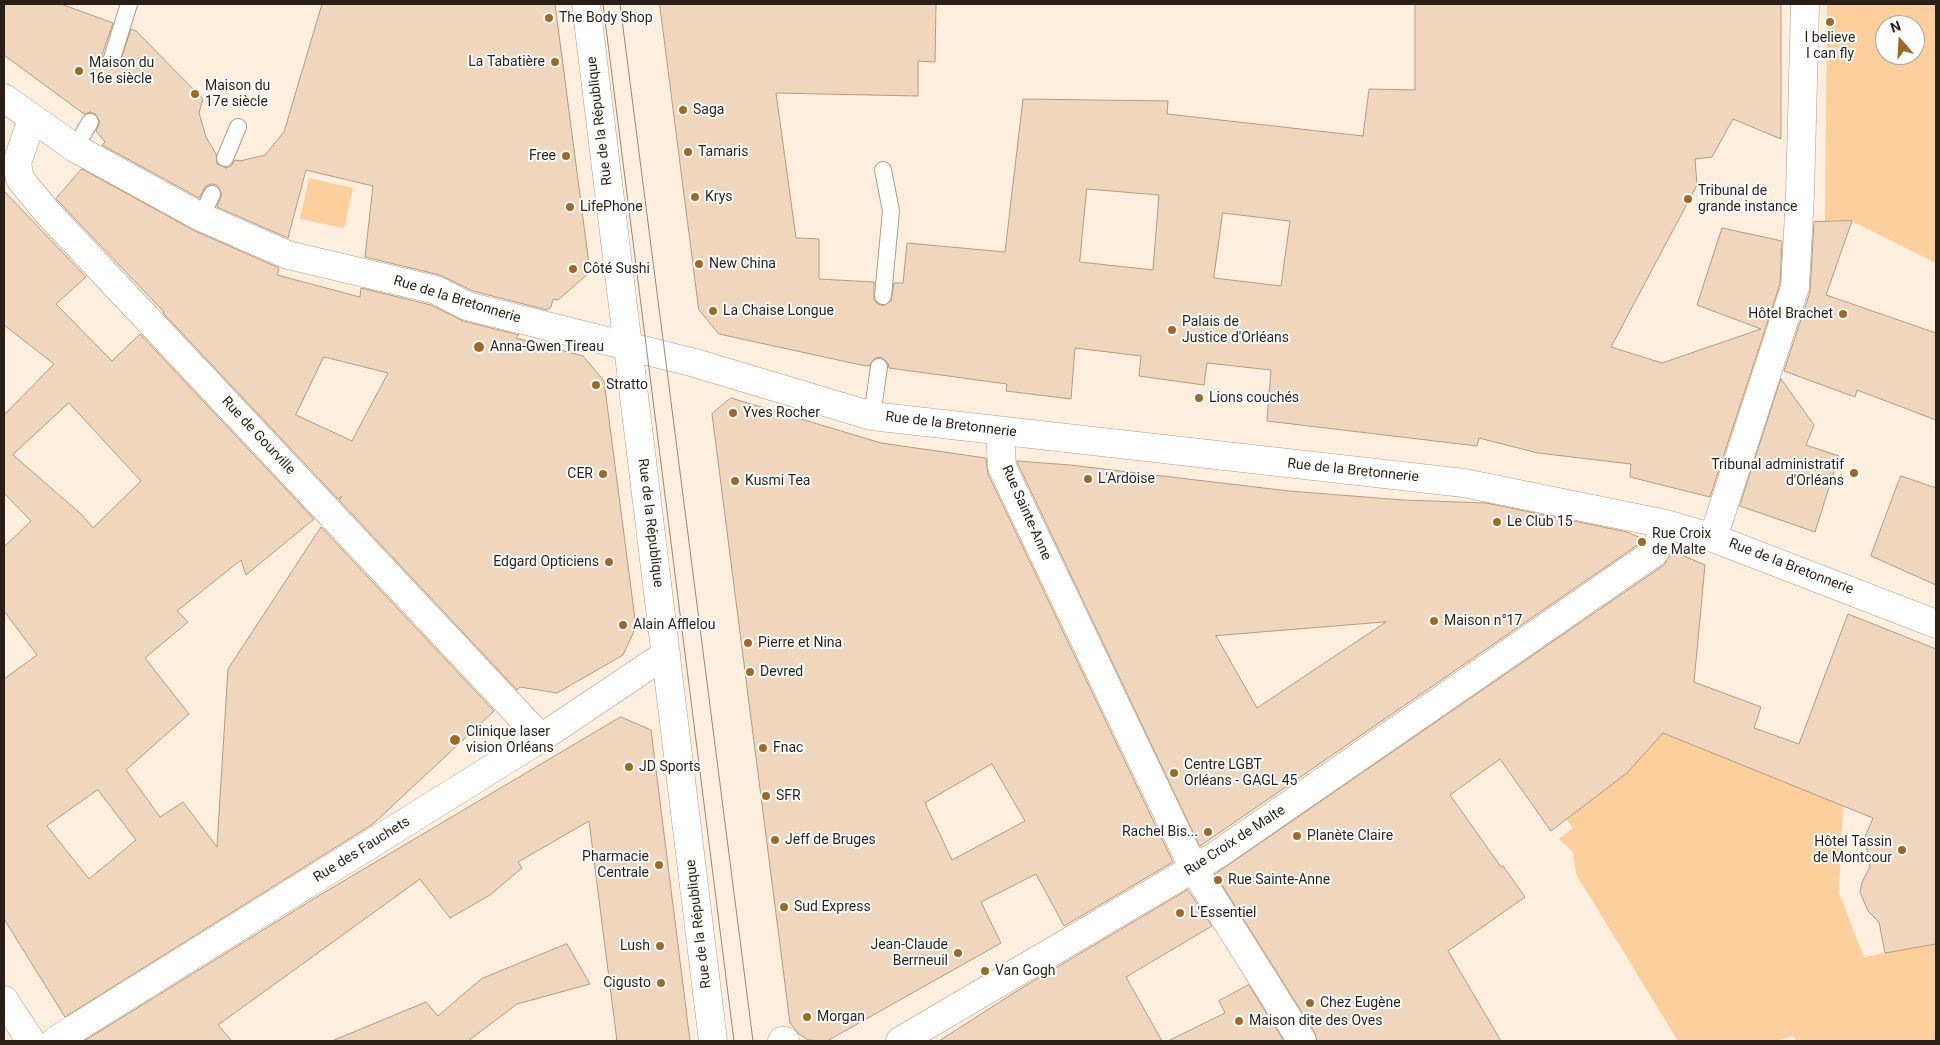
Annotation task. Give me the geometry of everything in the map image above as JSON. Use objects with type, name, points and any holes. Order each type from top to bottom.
[{"type":"street","name":"Rue de la République","points":[[586,4],[713,1041]]},
{"type":"street","points":[[1712,538],[1795,287],[1800,195],[1805,4]]},
{"type":"street","name":"Rue de la Bretonnerie","points":[[4,98],[75,148],[207,205],[288,255],[436,290],[467,306],[694,363],[872,416],[1000,432],[1464,483],[1666,524],[1712,538],[1936,624]]},
{"type":"street","name":"Rue de Gourville","points":[[32,119],[17,163],[20,179],[47,212],[541,738]]},
{"type":"street","name":"Rue Sainte-Anne","points":[[1000,432],[1002,467],[1194,869],[1302,1041]]},
{"type":"street","name":"Rue Croix de Malte","points":[[900,1041],[1194,869],[1654,552],[1666,524]]},
{"type":"street","name":"Rue des Fauchets","points":[[55,1041],[541,738],[666,654]]},
{"type":"street","points":[[4,1000],[31,1041]]},
{"type":"lane","points":[[112,58],[129,4]]},
{"type":"lane","points":[[75,148],[90,122]]},
{"type":"lane","points":[[226,158],[238,127]]},
{"type":"lane","points":[[883,170],[891,211],[883,296]]},
{"type":"lane","points":[[872,416],[879,367]]},
{"type":"shaded area","points":[[1827,4],[1936,4],[1936,263],[1852,221],[1825,221]]},
{"type":"shaded area","points":[[309,178],[353,188],[344,228],[300,219]]},
{"type":"shaded area","points":[[1663,733],[1843,806],[1839,893],[1864,957],[1936,944],[1936,1041],[1797,1041],[1793,1036],[1776,1041],[1678,1041],[1576,874],[1573,852],[1559,839],[1573,828],[1566,819],[1627,773]]},
{"type":"building","points":[[4,4],[61,4],[113,23],[102,55],[104,64],[109,68],[119,65],[131,29],[136,31],[203,99],[199,113],[206,137],[216,154],[217,164],[226,168],[231,166],[235,160],[240,161],[265,155],[284,132],[322,4],[555,4],[590,272],[558,300],[553,299],[551,307],[547,310],[473,291],[440,275],[365,257],[373,186],[306,170],[288,238],[217,207],[222,194],[217,185],[206,186],[199,198],[102,145],[105,142],[96,131],[100,122],[95,114],[90,112],[84,114],[4,55]]},
{"type":"building","points":[[660,4],[936,4],[935,62],[918,61],[918,96],[776,93],[796,238],[819,239],[819,279],[874,282],[874,300],[883,306],[891,301],[894,283],[903,283],[907,243],[1005,252],[1023,99],[1168,101],[1167,114],[1363,136],[1369,89],[1415,90],[1415,4],[1781,4],[1781,139],[1733,119],[1712,157],[1695,159],[1697,185],[1611,347],[1662,363],[1761,329],[1697,305],[1722,228],[1782,241],[1780,284],[1710,497],[1630,477],[1631,464],[1538,453],[1479,438],[1477,446],[1267,421],[1271,370],[1207,363],[1204,385],[1139,376],[1141,356],[1075,348],[1071,399],[1006,391],[1007,384],[889,368],[888,363],[881,357],[875,358],[869,366],[861,365],[719,334],[699,310]],"holes":[[[1087,189],[1159,195],[1153,270],[1080,262]],[[1223,213],[1290,221],[1281,286],[1214,278]]]},
{"type":"building","points":[[82,169],[195,231],[279,268],[277,275],[360,297],[361,288],[431,305],[463,321],[519,335],[516,338],[583,356],[604,381],[636,627],[623,655],[557,693],[520,687],[517,690],[339,500],[342,496],[338,499],[56,199]],"holes":[[[324,357],[388,373],[352,441],[296,415]]]},
{"type":"building","points":[[4,191],[86,277],[56,304],[112,361],[140,334],[314,519],[246,575],[241,560],[177,611],[188,622],[145,658],[189,714],[126,770],[160,817],[183,802],[217,847],[228,669],[321,527],[494,711],[373,824],[65,1017],[4,919],[4,679],[37,655],[4,611],[4,547],[31,521],[4,493],[4,415],[54,364],[4,325]],"holes":[[[69,403],[141,481],[93,528],[81,514],[13,455]],[[98,790],[136,840],[89,879],[47,826]]]},
{"type":"building","name":"Hôtel Brachet","points":[[1852,221],[1826,295],[1936,333],[1936,420],[1857,390],[1855,397],[1784,371],[1810,292],[1814,222]]},
{"type":"building","points":[[1781,379],[1814,425],[1806,445],[1839,456],[1815,532],[1740,506]]},
{"type":"building","points":[[731,398],[881,443],[986,458],[988,474],[1173,862],[1064,926],[1036,874],[981,902],[1001,943],[827,1041],[808,1040],[799,1034],[790,1023],[712,414]],"holes":[[[992,764],[1025,821],[952,860],[925,803]]]},
{"type":"building","points":[[1017,461],[1070,465],[1289,491],[1403,500],[1486,503],[1627,532],[1643,539],[1642,542],[1200,846]],"holes":[[[1386,622],[1257,708],[1216,636]]]},
{"type":"building","points":[[1901,476],[1936,488],[1936,585],[1871,556]]},
{"type":"building","points":[[1672,551],[1705,565],[1694,682],[1761,707],[1754,728],[1799,744],[1848,614],[1936,649],[1936,944],[1885,953],[1879,922],[1868,911],[1860,892],[1862,882],[1870,867],[1865,837],[1873,818],[1663,733],[1627,773],[1551,831],[1500,759],[1450,795],[1501,867],[1503,866],[1525,897],[1448,951],[1501,1041],[1317,1041],[1315,1033],[1215,874],[1664,565]]},
{"type":"building","points":[[621,717],[651,730],[690,1041],[617,1041],[589,821],[518,862],[522,868],[490,895],[450,918],[420,879],[218,1025],[232,1041],[84,1041],[315,898]]},
{"type":"building","points":[[1188,890],[1212,926],[1126,977],[1162,1041],[939,1041],[1020,989]]},
{"type":"building","points":[[567,944],[590,984],[517,1004],[468,1041],[332,1041],[426,1002],[438,1016],[481,979]]},
{"type":"building","name":"Maison dite des Oves","points":[[1249,985],[1284,1041],[1168,1041],[1225,1013],[1219,1001]]},
{"type":"tram line","points":[[603,4],[734,1041]]},
{"type":"tram line","points":[[620,4],[753,1041]]},
{"type":"place","name":"The Body Shop","points":[[549,18]]},
{"type":"place","name":"I believe I can fly","points":[[1830,22]]},
{"type":"place","name":"La Tabatière","points":[[555,62]]},
{"type":"place","name":"Maison du 16e siècle","points":[[79,71]]},
{"type":"place","name":"Maison du 17e siècle","points":[[195,94]]},
{"type":"place","name":"Saga","points":[[683,110]]},
{"type":"place","name":"Tamaris","points":[[688,152]]},
{"type":"place","name":"Free","points":[[566,156]]},
{"type":"place","name":"Krys","points":[[695,197]]},
{"type":"place","name":"Tribunal de grande instance","points":[[1688,199]]},
{"type":"place","name":"LifePhone","points":[[570,207]]},
{"type":"place","name":"New China","points":[[699,264]]},
{"type":"place","name":"Côté Sushi","points":[[573,269]]},
{"type":"place","name":"La Chaise Longue","points":[[713,311]]},
{"type":"place","name":"Hôtel Brachet","points":[[1843,314]]},
{"type":"place","name":"Palais de Justice d'Orléans","points":[[1172,330]]},
{"type":"place","name":"Anna-Gwen Tireau","points":[[479,347]]},
{"type":"place","name":"Stratto","points":[[596,385]]},
{"type":"place","name":"Lions couchés","points":[[1199,398]]},
{"type":"place","name":"Yves Rocher","points":[[733,413]]},
{"type":"place","name":"Tribunal administratif d'Orléans","points":[[1854,473]]},
{"type":"place","name":"CER","points":[[603,474]]},
{"type":"place","name":"L'Ardoise","points":[[1088,479]]},
{"type":"place","name":"Kusmi Tea","points":[[735,481]]},
{"type":"place","name":"Le Club 15","points":[[1497,522]]},
{"type":"place","name":"Rue Croix de Malte","points":[[1642,542]]},
{"type":"place","name":"Edgard Opticiens","points":[[609,562]]},
{"type":"place","name":"Maison n°17","points":[[1434,621]]},
{"type":"place","name":"Alain Afflelou","points":[[623,625]]},
{"type":"place","name":"Pierre et Nina","points":[[748,643]]},
{"type":"place","name":"Devred","points":[[750,672]]},
{"type":"place","name":"Clinique laser vision Orléans","points":[[455,740]]},
{"type":"place","name":"Fnac","points":[[763,748]]},
{"type":"place","name":"JD Sports","points":[[629,767]]},
{"type":"place","name":"Centre LGBT Orléans - GAGL 45","points":[[1174,773]]},
{"type":"place","name":"SFR","points":[[766,796]]},
{"type":"place","name":"Rachel Bis...","points":[[1208,832]]},
{"type":"place","name":"Planète Claire","points":[[1297,836]]},
{"type":"place","name":"Jeff de Bruges","points":[[775,840]]},
{"type":"place","name":"Hôtel Tassin de Montcour","points":[[1902,850]]},
{"type":"place","name":"Pharmacie Centrale","points":[[659,865]]},
{"type":"place","name":"Rue Sainte-Anne","points":[[1218,880]]},
{"type":"place","name":"Sud Express","points":[[784,907]]},
{"type":"place","name":"L'Essentiel","points":[[1180,913]]},
{"type":"place","name":"Lush","points":[[660,946]]},
{"type":"place","name":"Jean-Claude Berrneuil","points":[[958,953]]},
{"type":"place","name":"Van Gogh","points":[[985,971]]},
{"type":"place","name":"Cigusto","points":[[661,983]]},
{"type":"place","name":"Chez Eugène","points":[[1310,1003]]},
{"type":"place","name":"Morgan","points":[[807,1017]]},
{"type":"place","name":"Maison dite des Oves","points":[[1239,1021]]}]
